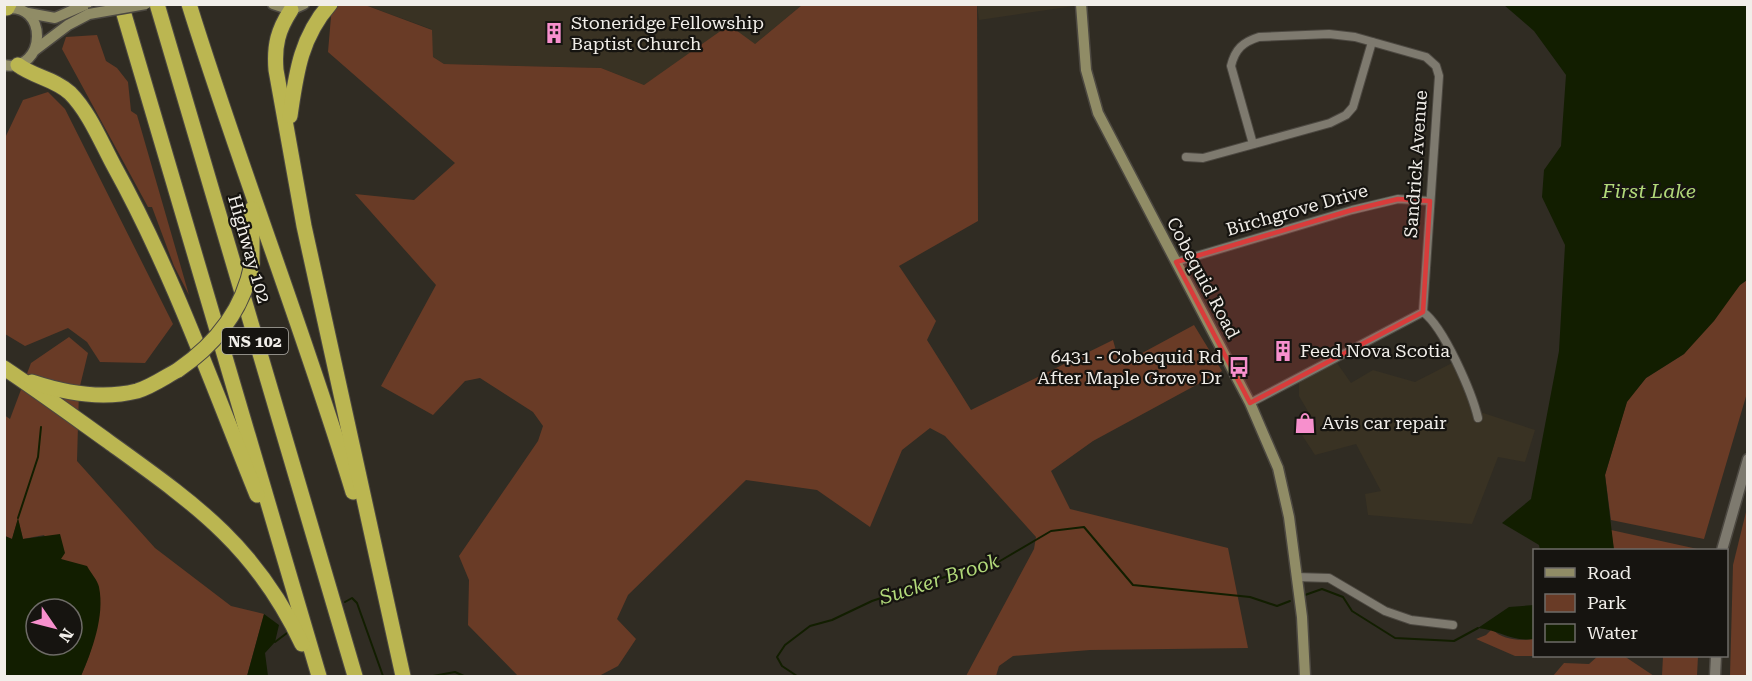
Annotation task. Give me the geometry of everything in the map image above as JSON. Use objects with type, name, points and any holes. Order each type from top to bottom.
[{"type":"highway","name":"NS 102","points":[[121,4],[319,676]]},
{"type":"highway","name":"Highway 102","points":[[157,4],[355,676]]},
{"type":"highway","points":[[189,4],[236,148],[318,377],[387,601]]},
{"type":"highway","points":[[287,131],[293,82],[300,59],[310,34],[330,4]]},
{"type":"highway","points":[[298,7],[276,36],[274,50],[304,226],[403,676]]},
{"type":"highway","points":[[11,65],[64,88],[80,104],[129,194],[205,361],[294,588]]},
{"type":"highway","points":[[18,377],[65,392],[100,396],[138,391],[196,358],[225,327],[244,294],[252,264],[253,217],[236,148]]},
{"type":"highway","points":[[4,368],[159,478],[207,515],[240,546],[268,582],[286,611],[319,676]]},
{"type":"main road","points":[[7,7],[55,18],[88,9],[146,4]]},
{"type":"main road","points":[[273,4],[298,7]]},
{"type":"main road","name":"Cobequid Road","points":[[1082,4],[1083,42],[1090,92],[1098,113],[1250,403],[1278,468],[1287,508],[1305,645],[1305,676]]},
{"type":"main road","points":[[11,65],[31,57],[35,50],[88,9]]},
{"type":"main road","points":[[28,13],[37,27],[35,50]]},
{"type":"street","name":"Sandrick Avenue","points":[[1253,144],[1232,75],[1234,55],[1241,46],[1259,37],[1329,34],[1372,42],[1426,57],[1438,71],[1420,315]]},
{"type":"street","points":[[1186,157],[1203,158],[1330,123],[1346,115],[1353,107],[1372,42]]},
{"type":"street","name":"Birchgrove Drive","points":[[1176,262],[1352,210],[1398,199],[1430,201]]},
{"type":"street","points":[[1250,403],[1420,315],[1430,317],[1439,332],[1472,395],[1478,418]]},
{"type":"street","points":[[1722,549],[1748,459]]},
{"type":"street","points":[[1296,577],[1329,578],[1385,611],[1411,620],[1453,625]]},
{"type":"street","points":[[1715,676],[1716,657]]},
{"type":"highlighted area","points":[[1398,199],[1430,201],[1423,312],[1250,403],[1176,262],[1352,210]]},
{"type":"shaded area","points":[[977,4],[1081,5],[979,20]]},
{"type":"shaded area","points":[[365,5],[802,5],[755,44],[655,78],[644,85],[601,68],[444,64],[433,57],[431,29]]},
{"type":"shaded area","points":[[1454,362],[1470,392],[1471,409],[1535,430],[1525,462],[1498,457],[1472,524],[1368,515],[1365,494],[1381,491],[1356,444],[1315,455],[1302,435],[1316,425],[1299,396],[1299,381],[1337,363],[1351,383],[1373,370],[1415,382]]},
{"type":"green space","points":[[332,5],[365,5],[432,30],[433,57],[444,64],[601,68],[644,85],[729,25],[755,44],[802,5],[977,5],[978,221],[899,266],[936,321],[927,340],[971,410],[1113,340],[1120,365],[1194,325],[1222,371],[1093,441],[1051,471],[1070,509],[1228,548],[1248,648],[1090,650],[1013,656],[999,666],[996,676],[966,676],[1034,549],[1036,537],[945,436],[930,428],[902,450],[870,527],[817,490],[746,480],[628,595],[617,619],[636,639],[618,666],[599,676],[518,676],[468,625],[469,580],[459,556],[538,441],[543,426],[533,412],[480,378],[465,381],[433,415],[381,386],[436,285],[355,194],[414,200],[455,163],[328,52]]},
{"type":"green space","points":[[97,35],[106,61],[117,68],[128,82],[131,111],[137,115],[189,295],[174,266],[152,207],[148,207],[62,49],[66,37]]},
{"type":"green space","points":[[48,92],[65,109],[173,324],[145,363],[100,362],[87,342],[68,328],[25,346],[5,334],[5,138],[23,100]]},
{"type":"green space","points":[[1747,280],[1747,393],[1704,539],[1611,520],[1605,475],[1627,401],[1646,378],[1684,354],[1740,285]]},
{"type":"green space","points":[[69,337],[88,353],[79,390],[77,461],[155,548],[231,606],[264,614],[247,676],[81,676],[95,633],[99,587],[61,559],[44,535],[23,539],[18,519],[12,539],[5,536],[4,415],[10,419],[31,363]]},
{"type":"green space","points":[[1747,508],[1747,676],[1730,676],[1733,565]]},
{"type":"green space","points":[[1611,530],[1697,549],[1614,549]]},
{"type":"green space","points":[[1492,629],[1512,639],[1533,639],[1533,656],[1515,656],[1476,639],[1486,635]]},
{"type":"green space","points":[[1597,657],[1626,657],[1654,676],[1553,676],[1564,663],[1589,664]]},
{"type":"green space","points":[[1663,657],[1698,657],[1697,676],[1662,676]]},
{"type":"water","name":"First Lake","points":[[1504,5],[1747,5],[1747,280],[1740,285],[1714,321],[1684,354],[1646,378],[1627,402],[1605,475],[1614,549],[1540,549],[1539,545],[1502,523],[1531,499],[1559,351],[1565,245],[1542,197],[1544,170],[1561,146],[1566,75],[1534,31]]},
{"type":"water","points":[[18,518],[23,539],[60,534],[65,553],[61,559],[87,566],[97,582],[100,598],[99,621],[81,676],[5,676],[5,536],[12,539]]},
{"type":"water","points":[[1533,605],[1533,639],[1519,639],[1478,628],[1509,607]]},
{"type":"water","points":[[264,614],[279,625],[275,642],[265,653],[268,676],[247,676]]},
{"type":"waterway","points":[[18,518],[38,457],[41,427]]},
{"type":"waterway","name":"Sucker Brook","points":[[797,676],[782,666],[777,657],[785,645],[810,626],[832,620],[872,601],[960,572],[995,564],[1051,531],[1084,527],[1133,585],[1250,597],[1277,606],[1290,601]]},
{"type":"waterway","name":"Sucker Brook","points":[[1305,595],[1322,589],[1343,597],[1352,611],[1395,638],[1454,641],[1478,628]]},
{"type":"waterway","name":"Sucker Brook","points":[[345,602],[352,598],[357,603],[383,676]]},
{"type":"waterway","name":"Sucker Brook","points":[[275,642],[287,633]]},
{"type":"waterway","name":"Sucker Brook","points":[[433,676],[455,672],[464,676]]},
{"type":"place","name":"Stoneridge Fellowship Baptist Church","points":[[554,33]]},
{"type":"place","name":"Feed Nova Scotia","points":[[1283,351]]},
{"type":"place","name":"6431 - Cobequid Rd After Maple Grove Dr","points":[[1239,367]]},
{"type":"place","name":"Avis car repair","points":[[1305,423]]}]
